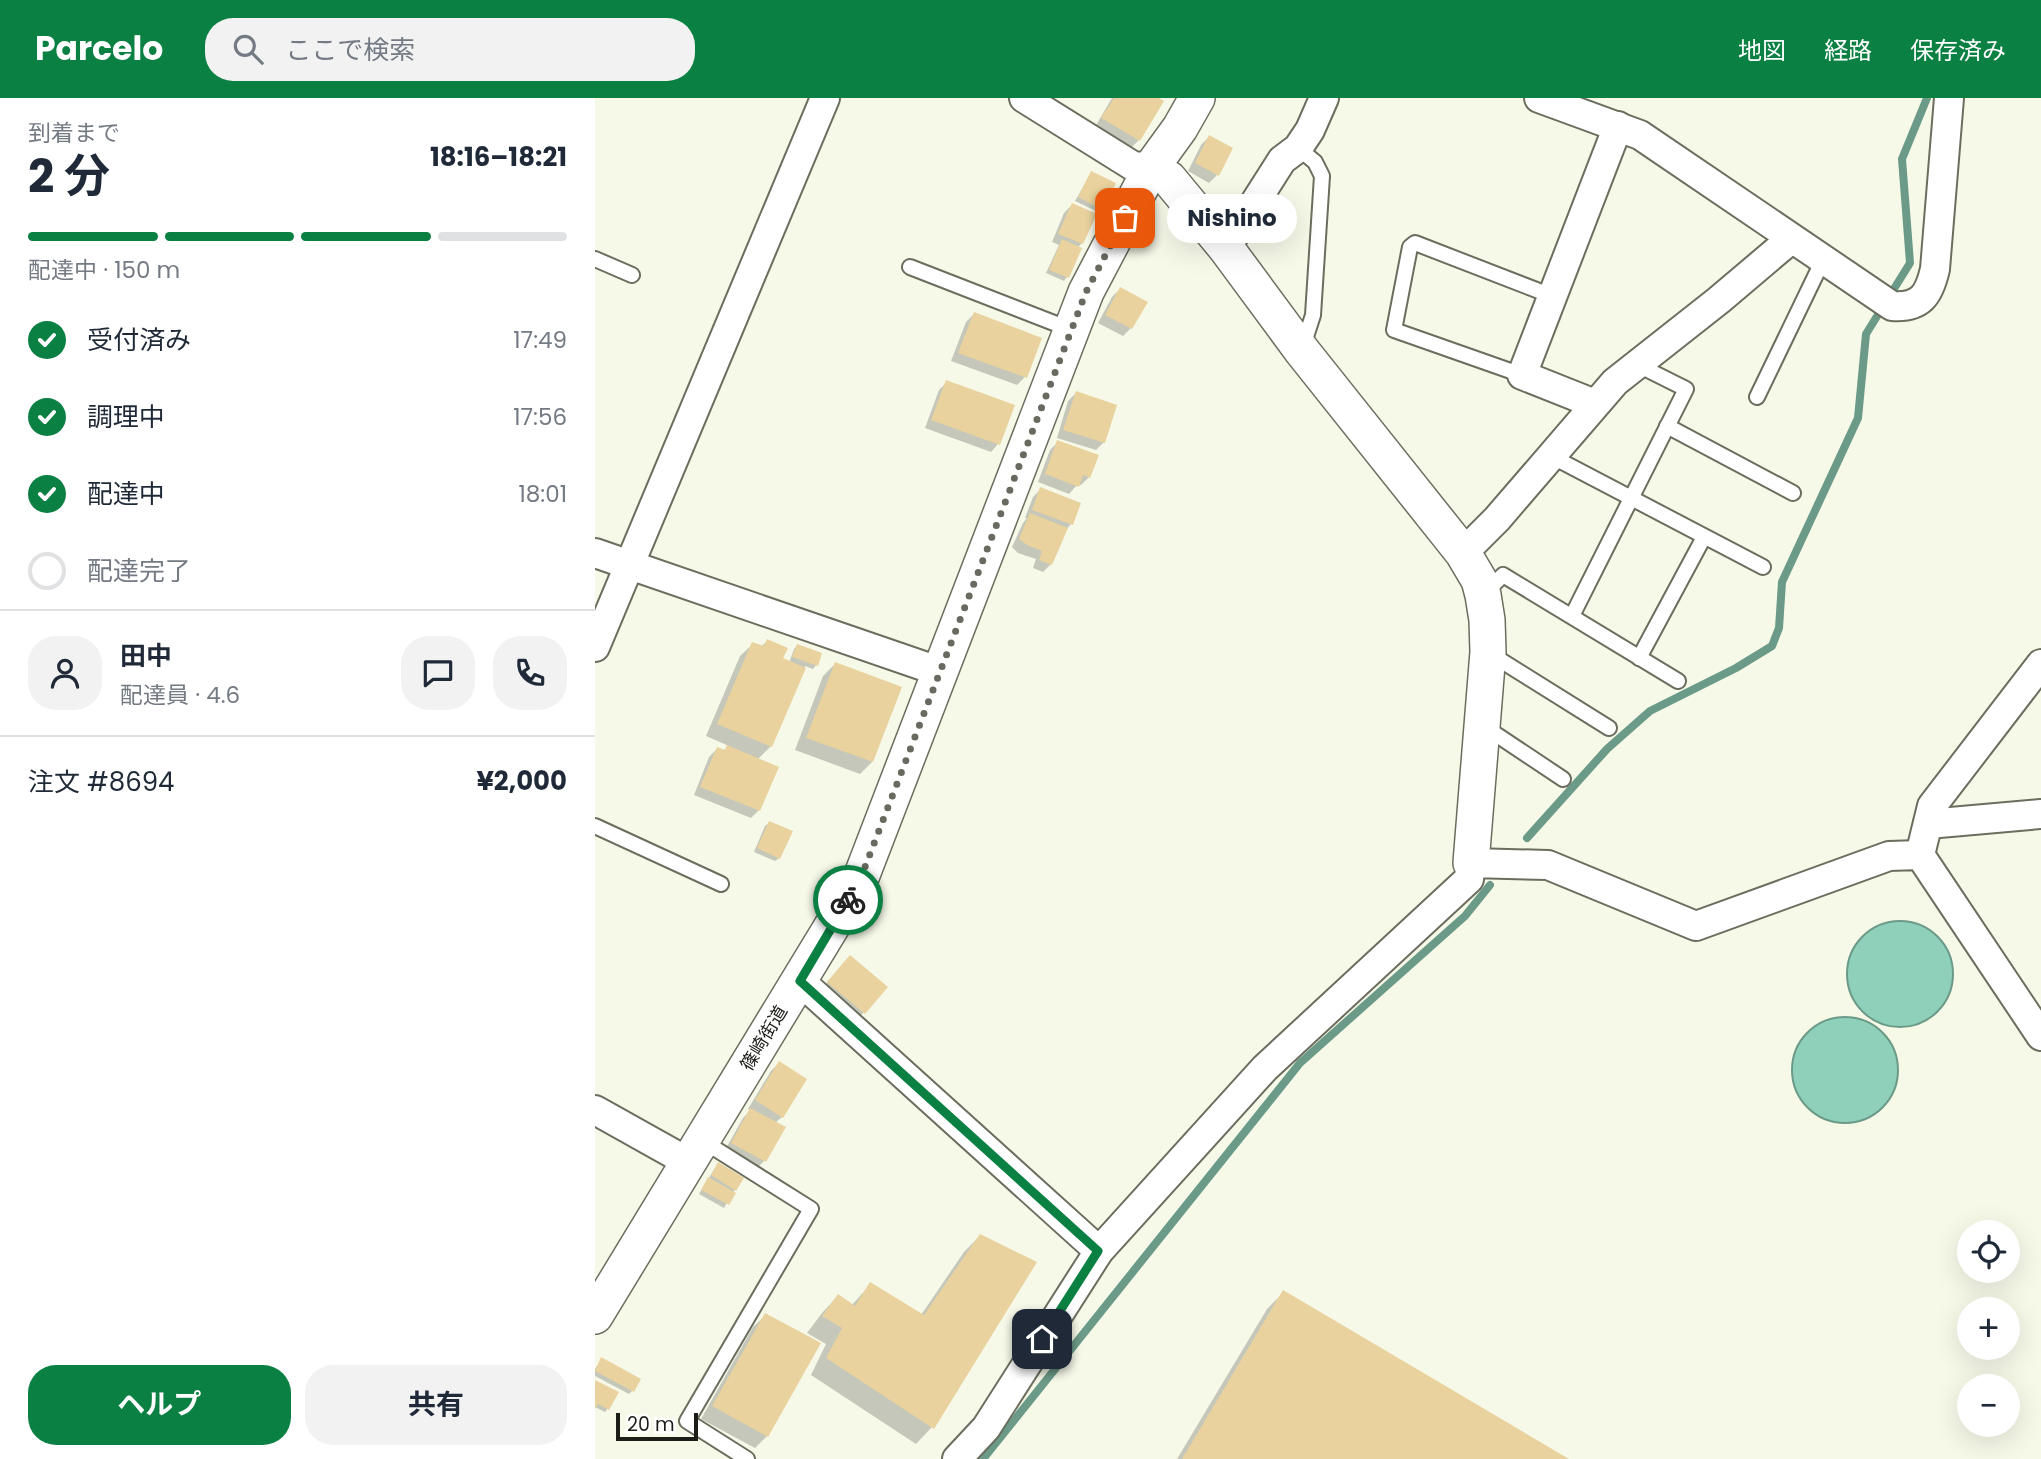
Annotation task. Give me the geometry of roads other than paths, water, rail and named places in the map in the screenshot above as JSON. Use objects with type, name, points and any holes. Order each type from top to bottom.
[{"type":"street","points":[[595,647],[825,98]]},
{"type":"street","points":[[957,1459],[986,1428],[1098,1251],[1265,1068],[1469,879],[1487,652],[1487,620],[1483,595],[1479,580],[1463,552],[1301,351],[1226,248],[1169,179],[1151,168],[1133,166],[1024,98]]},
{"type":"street","name":"篠崎街道","points":[[595,1315],[860,880],[1086,292],[1151,168],[1180,128],[1197,98]]},
{"type":"street","points":[[1226,248],[1282,160],[1298,148],[1310,130],[1324,98]]},
{"type":"street","points":[[1539,98],[1640,135],[1885,301],[1905,307],[1921,300],[1931,285],[1935,269],[1948,98]]},
{"type":"street","points":[[1595,404],[1522,375],[1618,126]]},
{"type":"street","points":[[1463,552],[1497,519],[1615,382],[1791,239]]},
{"type":"street","points":[[595,553],[941,672]]},
{"type":"street","points":[[2041,664],[1932,806],[1920,855],[2041,1037]]},
{"type":"street","points":[[1928,824],[2041,814]]},
{"type":"street","points":[[1471,863],[1548,865],[1696,926],[1889,856],[1920,855]]},
{"type":"street","points":[[800,981],[1098,1251]]},
{"type":"street","points":[[595,1110],[695,1151]]},
{"type":"lane","points":[[1298,148],[1315,162],[1322,176],[1313,315],[1301,351]]},
{"type":"lane","points":[[1522,375],[1394,330],[1411,247],[1415,243],[1552,296]]},
{"type":"lane","points":[[595,258],[632,275]]},
{"type":"lane","points":[[1757,397],[1823,260]]},
{"type":"lane","points":[[910,267],[1072,330]]},
{"type":"lane","points":[[1573,616],[1686,389],[1636,364]]},
{"type":"lane","points":[[1667,426],[1793,493]]},
{"type":"lane","points":[[1551,456],[1763,567]]},
{"type":"lane","points":[[1639,657],[1703,537]]},
{"type":"lane","points":[[1483,595],[1503,575],[1678,681]]},
{"type":"lane","points":[[1487,652],[1609,728]]},
{"type":"lane","points":[[1481,724],[1563,779]]},
{"type":"lane","points":[[595,826],[721,884]]},
{"type":"lane","points":[[695,1151],[811,1209],[687,1421],[747,1459]]},
{"type":"waterway","points":[[1527,838],[1607,749],[1650,711],[1736,668],[1772,646],[1779,628],[1782,582],[1858,418],[1866,334],[1910,263],[1902,159],[1927,98]]},
{"type":"waterway","points":[[983,1459],[1300,1063],[1465,916],[1490,885]]},
{"type":"place","name":"Nishino","points":[[1125,218]]}]
